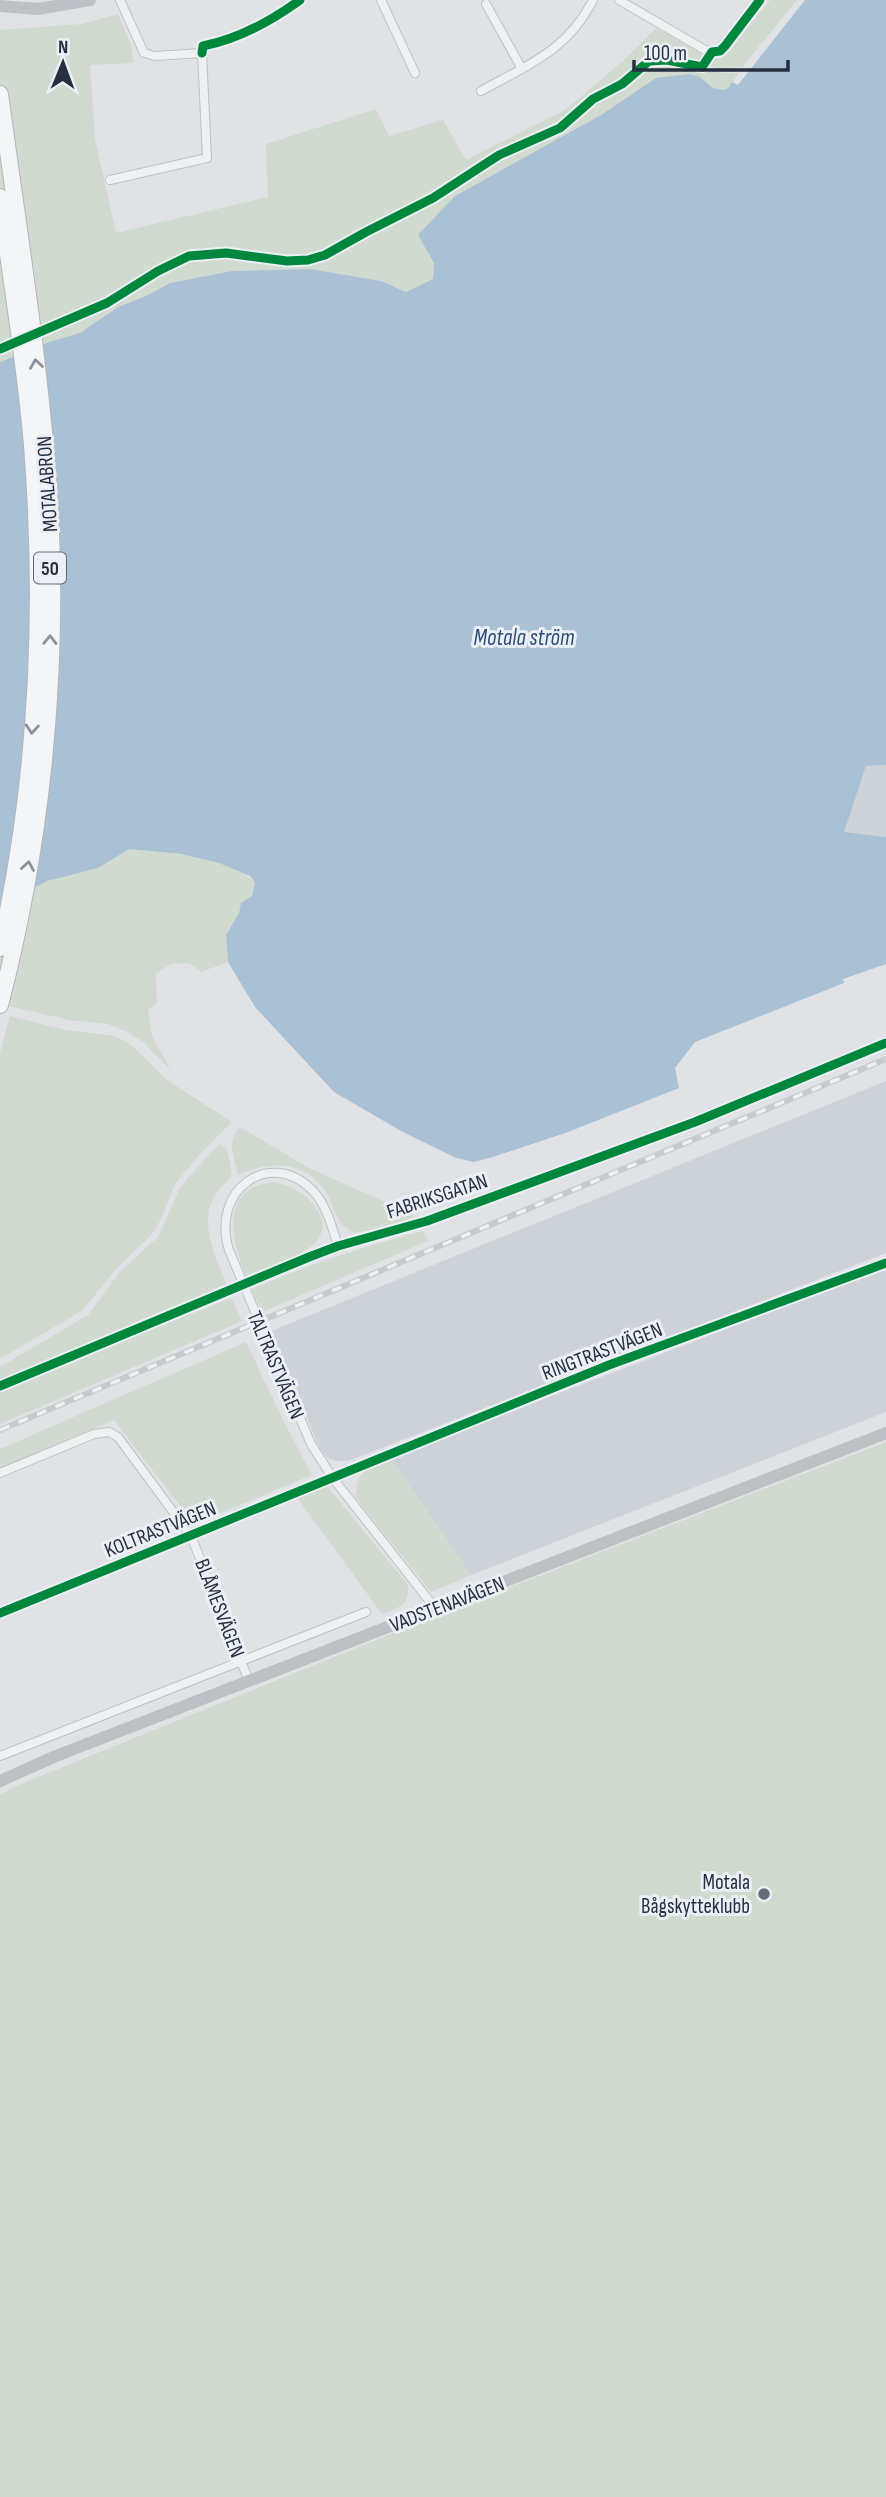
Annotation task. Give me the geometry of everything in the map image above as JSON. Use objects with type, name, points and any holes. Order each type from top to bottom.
[{"type":"highway","name":"MOTALABRON","points":[[0,94],[40,394],[49,495],[51,621],[47,717],[37,815],[17,931],[0,1005]]},
{"type":"highway","name":"MOTALABRON","points":[[0,197],[32,445],[37,538],[35,691],[28,773],[0,948]]},
{"type":"main road","points":[[0,6],[37,9],[90,0]]},
{"type":"main road","name":"VADSTENAVÄGEN","points":[[3,1780],[249,1681],[886,1433]]},
{"type":"street","points":[[110,180],[207,158],[202,53],[155,56],[144,53],[120,0]]},
{"type":"street","points":[[381,0],[415,73]]},
{"type":"street","points":[[481,91],[522,69],[575,31],[593,0]]},
{"type":"street","points":[[619,0],[712,52],[720,51],[726,46],[760,0]]},
{"type":"street","points":[[486,4],[522,69]]},
{"type":"street","name":"FABRIKSGATAN","points":[[0,1386],[338,1246],[427,1221],[695,1122],[886,1043]]},
{"type":"street","name":"TALTRASTVÄGEN","points":[[338,1246],[319,1198],[305,1185],[284,1175],[259,1176],[247,1182],[233,1195],[225,1213],[224,1225],[229,1250],[302,1426],[320,1461],[435,1608]]},
{"type":"street","name":"RINGTRASTVÄGEN","points":[[332,1477],[609,1365],[886,1263]]},
{"type":"street","name":"BLÅMESVÄGEN","points":[[0,1473],[94,1434],[109,1432],[118,1437],[191,1536],[249,1681]]},
{"type":"street","name":"KOLTRASTVÄGEN","points":[[0,1613],[332,1477]]},
{"type":"street","name":"VADSTENAVÄGEN","points":[[0,1756],[366,1612]]},
{"type":"shaded area","points":[[770,0],[797,0],[743,66],[722,69],[708,66],[711,59],[720,59],[728,52]]},
{"type":"shaded area","points":[[118,14],[132,48],[133,63],[90,65],[95,139],[116,233],[268,197],[266,144],[376,109],[389,136],[443,120],[466,160],[565,110],[624,60],[656,28],[705,56],[698,68],[739,73],[728,88],[723,90],[713,88],[700,77],[689,74],[656,79],[601,115],[455,196],[434,263],[433,279],[406,292],[381,281],[311,269],[232,271],[170,283],[118,307],[80,333],[49,342],[0,362],[0,30],[82,24]]},
{"type":"shaded area","points":[[886,765],[886,837],[843,833],[866,766]]},
{"type":"shaded area","points":[[128,849],[213,861],[244,873],[255,882],[252,896],[241,903],[239,913],[226,935],[228,962],[201,972],[189,963],[171,964],[156,973],[157,1003],[148,1010],[152,1036],[171,1070],[143,1042],[108,1024],[69,1020],[0,1004],[0,906],[46,881],[98,868]]},
{"type":"shaded area","points":[[10,1016],[66,1030],[115,1036],[131,1045],[167,1080],[232,1122],[175,1184],[160,1221],[151,1235],[116,1269],[83,1310],[0,1359],[0,1053]]},
{"type":"shaded area","points":[[886,1081],[886,1253],[348,1461],[335,1461],[326,1457],[319,1447],[271,1331]]},
{"type":"shaded area","points":[[240,1127],[309,1168],[414,1215],[415,1218],[357,1233],[342,1223],[320,1184],[300,1170],[276,1165],[238,1175],[232,1144]]},
{"type":"shaded area","points":[[220,1144],[227,1149],[232,1174],[214,1196],[208,1218],[214,1252],[226,1284],[0,1380],[0,1367],[88,1315],[119,1273],[158,1237],[179,1190]]},
{"type":"shaded area","points":[[274,1182],[297,1190],[311,1202],[322,1221],[321,1234],[314,1244],[302,1253],[246,1276],[234,1232],[237,1204],[244,1193],[256,1186]]},
{"type":"shaded area","points":[[423,1231],[428,1241],[262,1312],[252,1289],[336,1257]]},
{"type":"shaded area","points":[[886,1268],[886,1412],[471,1575],[390,1458]]},
{"type":"shaded area","points":[[232,1298],[242,1321],[0,1424],[0,1392],[74,1359]]},
{"type":"shaded area","points":[[246,1342],[312,1475],[194,1524],[114,1420],[0,1468],[0,1449]]},
{"type":"shaded area","points":[[886,1442],[886,2497],[0,2497],[0,1795],[16,1786],[438,1615]]},
{"type":"shaded area","points":[[390,1458],[471,1575],[431,1592],[356,1498],[358,1481],[364,1472]]},
{"type":"shaded area","points":[[326,1485],[408,1585],[407,1597],[402,1605],[382,1614],[296,1496]]},
{"type":"water","name":"Motala ström","points":[[805,0],[886,0],[886,765],[866,766],[844,832],[886,837],[886,964],[843,979],[844,983],[695,1042],[675,1068],[679,1088],[568,1132],[474,1162],[456,1158],[401,1131],[334,1092],[255,1007],[228,962],[226,935],[239,913],[241,903],[252,896],[255,882],[250,876],[219,863],[181,854],[129,849],[98,868],[47,881],[0,906],[0,362],[49,342],[80,333],[118,307],[170,283],[232,271],[311,269],[381,281],[406,292],[433,279],[434,263],[418,235],[455,196],[601,115],[656,78],[689,74],[700,77],[713,88],[723,90],[732,82],[738,85]]},
{"type":"railway","points":[[0,1430],[886,1059]]},
{"type":"cycle path","points":[[202,53],[203,46],[254,28],[300,0]]},
{"type":"cycle path","points":[[0,349],[107,303],[158,271],[189,256],[226,253],[287,261],[308,260],[325,255],[433,198],[499,155],[560,128],[593,99],[622,84],[649,61],[667,60],[702,67],[712,52],[720,51],[725,46],[760,0]]},
{"type":"cycle path","points":[[0,1386],[309,1257],[427,1221],[695,1122],[886,1043]]},
{"type":"cycle path","points":[[0,1613],[609,1365],[886,1263]]},
{"type":"place","name":"Motala Bågskytteklubb","points":[[764,1894]]}]
